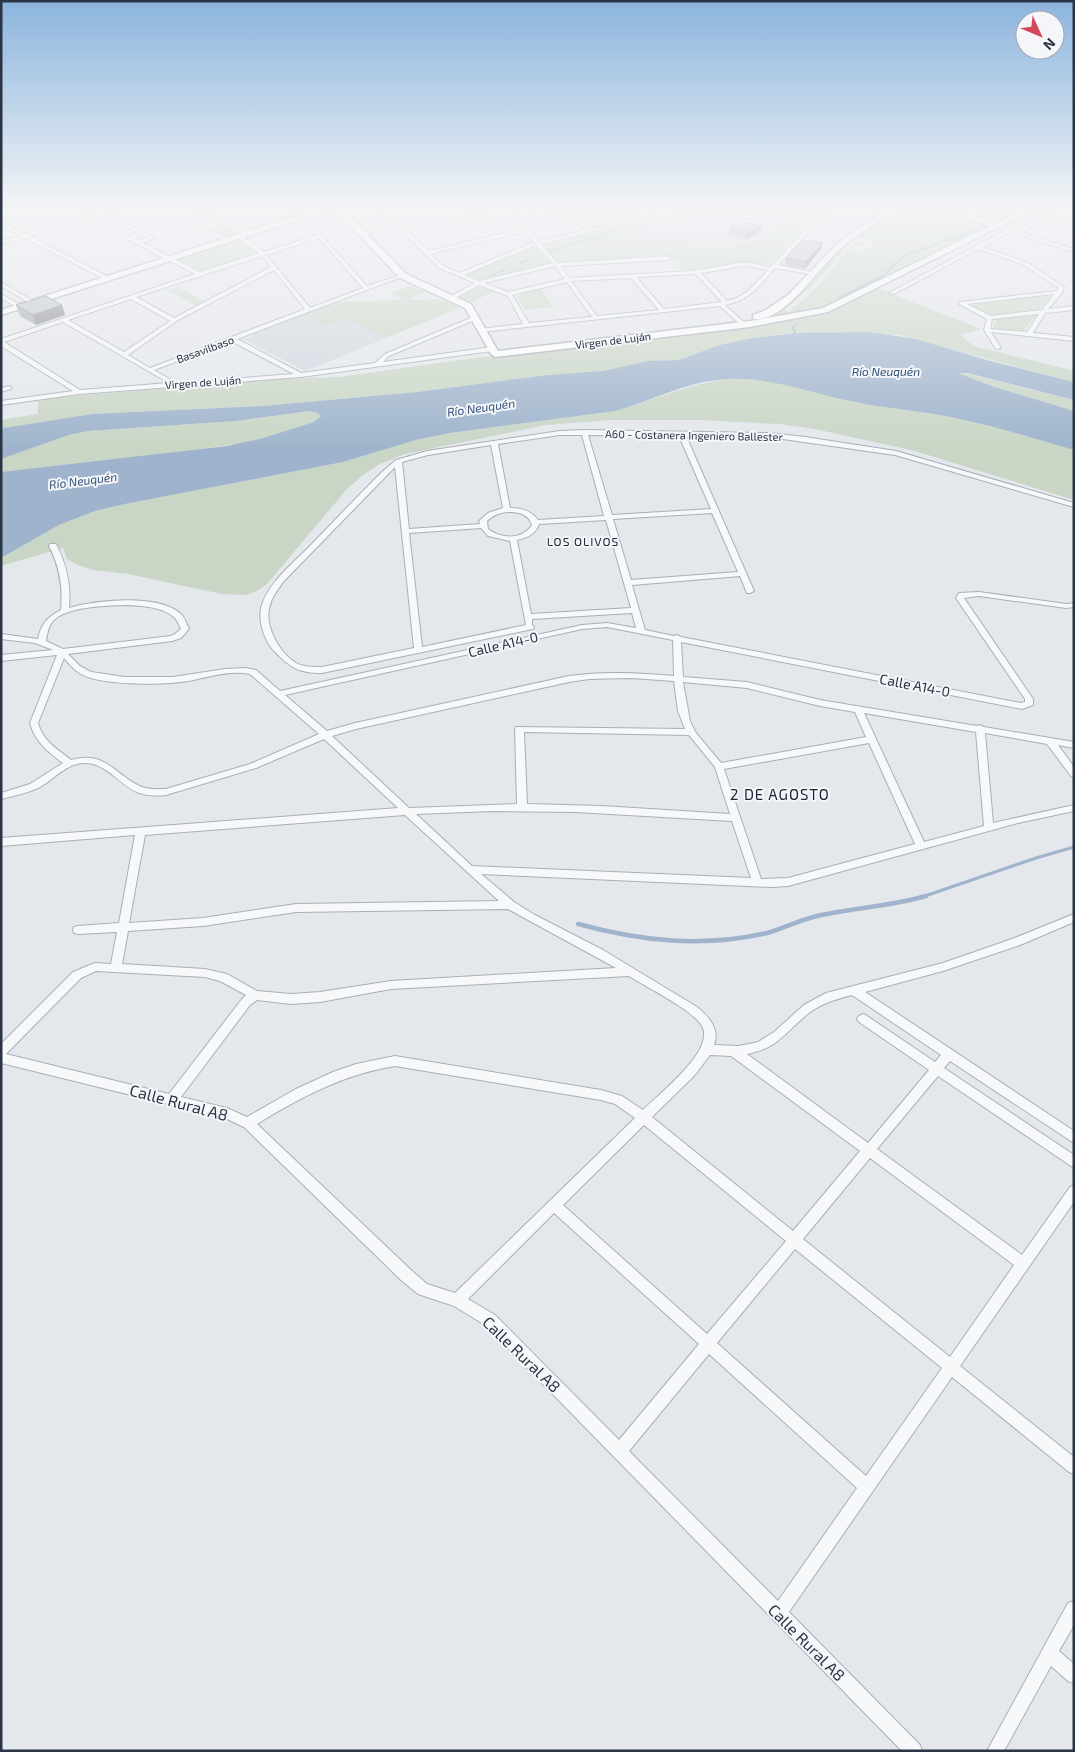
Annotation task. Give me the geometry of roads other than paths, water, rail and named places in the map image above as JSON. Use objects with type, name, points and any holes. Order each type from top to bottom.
[{"type":"street","points":[[6,287],[33,303]]},
{"type":"street","points":[[1,313],[84,287]]},
{"type":"street","points":[[1,342],[162,287]]},
{"type":"street","points":[[124,355],[173,320],[238,287]]},
{"type":"street","points":[[290,287],[309,310]]},
{"type":"street","name":"Basavilbaso","points":[[149,370],[373,287]]},
{"type":"street","points":[[428,287],[468,306],[493,352]]},
{"type":"street","points":[[452,298],[471,287]]},
{"type":"street","points":[[488,287],[512,297],[527,325]]},
{"type":"street","points":[[508,294],[539,287]]},
{"type":"street","points":[[573,287],[596,318]]},
{"type":"street","points":[[642,287],[663,310]]},
{"type":"street","points":[[709,287],[741,323],[778,308],[802,287]]},
{"type":"street","points":[[482,330],[723,304],[749,294],[756,287]]},
{"type":"street","points":[[805,314],[794,314],[788,310],[813,287]]},
{"type":"street","name":"Virgen de Luján","points":[[1,403],[79,392],[301,375],[741,323],[829,309],[874,287]]},
{"type":"street","points":[[892,293],[904,287]]},
{"type":"street","points":[[1029,334],[1043,312],[1060,292],[1061,287]]},
{"type":"street","points":[[1060,292],[961,304],[990,318],[1074,308]]},
{"type":"street","points":[[1,296],[20,307]]},
{"type":"street","points":[[131,297],[173,320]]},
{"type":"street","points":[[376,366],[385,356],[475,318]]},
{"type":"street","points":[[990,318],[987,330],[998,348]]},
{"type":"street","points":[[64,320],[174,384]]},
{"type":"street","points":[[987,330],[1074,339]]},
{"type":"street","points":[[232,338],[301,375]]},
{"type":"street","points":[[1,342],[79,392]]},
{"type":"street","points":[[1,390],[9,388]]},
{"type":"street","points":[[584,432],[641,630]]},
{"type":"street","name":"A60 - Costanera Ingeniero Ballester","points":[[398,461],[427,452],[545,434],[584,432],[778,436],[896,453],[1074,505]]},
{"type":"street","points":[[681,433],[750,591]]},
{"type":"street","points":[[494,442],[507,510]]},
{"type":"street","points":[[398,461],[418,650]]},
{"type":"street","points":[[398,461],[280,581],[266,603],[265,621],[274,646],[293,666],[311,670],[322,670],[530,627]]},
{"type":"street","points":[[507,510],[524,512],[531,515],[535,522],[534,530],[529,534],[513,539],[496,537],[485,530],[483,526],[486,517],[499,511],[507,510]]},
{"type":"street","points":[[535,522],[715,511]]},
{"type":"street","points":[[406,531],[483,526]]},
{"type":"street","points":[[513,539],[532,638]]},
{"type":"street","points":[[53,546],[61,560],[66,576],[65,610]]},
{"type":"street","points":[[628,583],[742,574]]},
{"type":"street","name":"Calle A14-0","points":[[278,694],[594,625],[622,626],[1022,706],[1030,703],[1029,699],[960,598],[968,593],[1066,606],[1074,605]]},
{"type":"street","points":[[1,658],[172,638],[178,636],[185,629],[182,621],[174,613],[142,603],[111,602],[65,610],[47,622],[42,642]]},
{"type":"street","points":[[528,617],[636,610]]},
{"type":"street","points":[[1,636],[42,642],[53,646],[62,652],[75,667],[88,675],[158,681],[248,671],[325,735],[510,905],[632,972],[703,1016],[711,1032],[708,1050],[690,1072],[457,1300]]},
{"type":"street","points":[[677,637],[679,678],[685,721],[691,732],[710,753],[719,767],[757,882]]},
{"type":"street","points":[[62,652],[34,723],[36,735],[70,763]]},
{"type":"street","points":[[1,796],[36,785],[70,763],[86,760],[100,764],[140,792],[157,794],[253,766],[325,735],[374,722],[569,679],[610,675],[679,678],[747,685],[820,703],[1074,744]]},
{"type":"street","points":[[858,709],[921,847]]},
{"type":"street","points":[[522,807],[518,728],[691,732]]},
{"type":"street","points":[[980,728],[989,828]]},
{"type":"street","points":[[719,767],[872,740]]},
{"type":"street","points":[[1049,740],[1074,774]]},
{"type":"street","points":[[1,842],[406,810],[522,807],[736,818]]},
{"type":"street","points":[[470,870],[788,882],[1044,813],[1074,808]]},
{"type":"street","points":[[116,968],[141,831]]},
{"type":"street","points":[[78,930],[203,922],[296,908],[510,905]]},
{"type":"street","points":[[708,1050],[734,1052],[755,1048],[768,1042],[804,1011],[834,995],[943,967],[1016,942],[1074,918]]},
{"type":"street","points":[[1,1052],[77,975],[95,967],[205,973],[223,977],[255,995],[291,999],[320,997],[391,985],[632,972]]},
{"type":"street","points":[[854,990],[1074,1138]]},
{"type":"street","points":[[172,1099],[246,1002],[255,995]]},
{"type":"street","points":[[863,1019],[1074,1162]]},
{"type":"street","points":[[734,1052],[1023,1264]]},
{"type":"street","points":[[619,1451],[949,1054]]},
{"type":"street","name":"Calle Rural A8","points":[[1,1058],[227,1112],[248,1123],[406,1275],[423,1289],[438,1296],[457,1300],[490,1320],[914,1751]]},
{"type":"street","points":[[248,1123],[280,1103],[347,1072],[371,1064],[395,1061],[600,1095],[618,1100],[644,1118],[1074,1467]]},
{"type":"street","points":[[779,1613],[1074,1191]]},
{"type":"street","points":[[554,1205],[867,1487]]},
{"type":"street","points":[[995,1751],[1074,1609]]},
{"type":"street","points":[[1049,1653],[1074,1675]]},
{"type":"water","name":"Río Neuquén","points":[[870,332],[916,339],[987,360],[1074,382],[1074,400],[967,373],[958,373],[992,386],[1074,411],[1074,450],[1003,429],[947,416],[855,402],[769,382],[735,379],[717,380],[691,385],[615,411],[450,433],[416,440],[343,462],[95,511],[59,525],[1,558],[1,472],[227,446],[259,439],[314,422],[321,416],[310,411],[236,421],[88,431],[69,435],[1,459],[1,429],[4,428],[92,414],[263,406],[417,392],[547,375],[603,371],[648,361],[679,360],[720,345],[753,338],[795,333]]},
{"type":"waterway","points":[[839,298],[861,287]]},
{"type":"waterway","points":[[795,325],[793,328],[797,338]]},
{"type":"waterway","points":[[923,897],[1074,847]]},
{"type":"waterway","points":[[578,924],[625,935],[648,938],[695,941],[719,940],[767,933],[817,916],[923,897]]},
{"type":"district","name":"LOS OLIVOS","points":[[583,541]]},
{"type":"district","name":"2 DE AGOSTO","points":[[780,794]]}]
